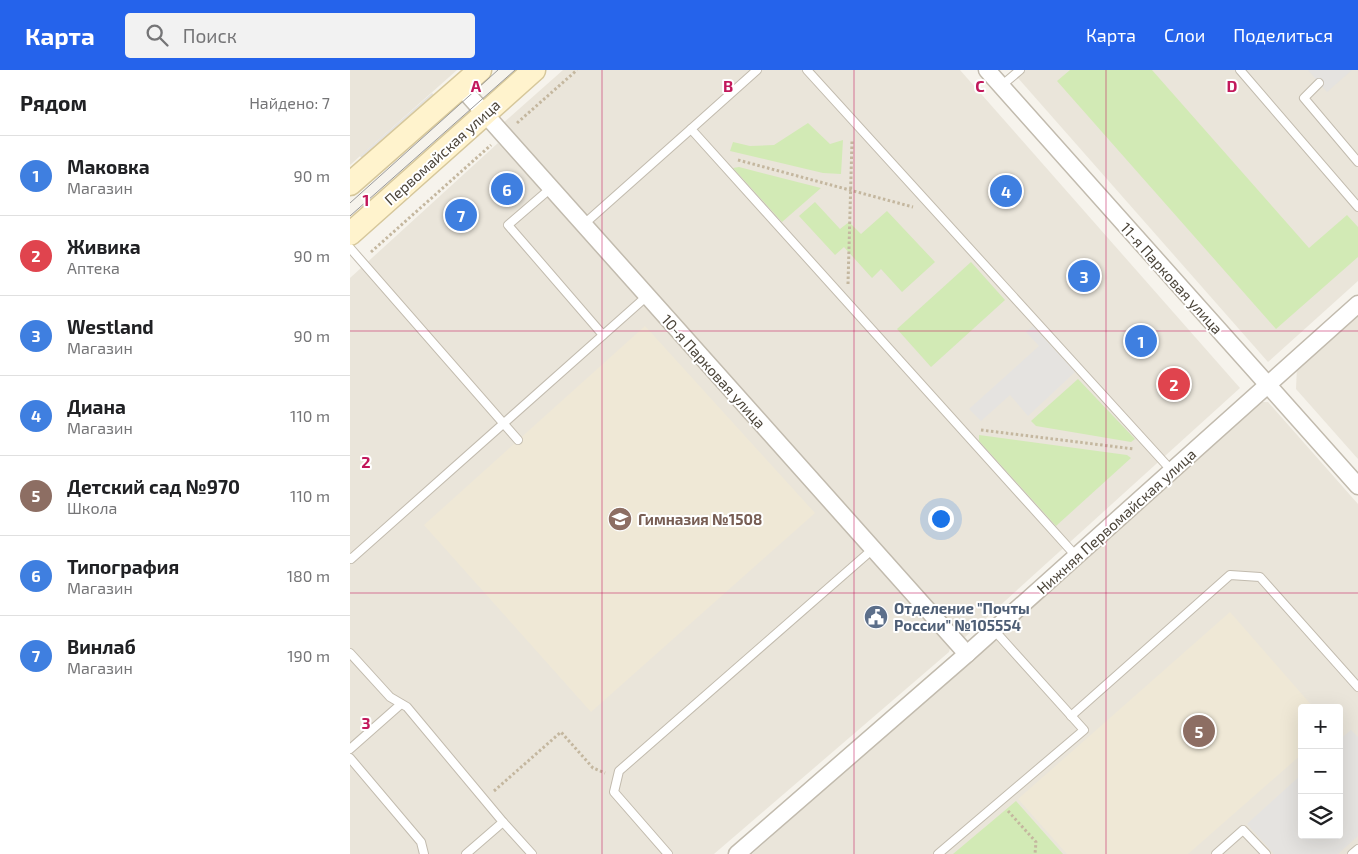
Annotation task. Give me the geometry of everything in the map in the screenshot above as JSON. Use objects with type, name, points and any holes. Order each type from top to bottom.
[{"type":"main road","points":[[351,180],[480,70]]},
{"type":"main road","name":"Первомайская улица","points":[[350,234],[534,70]]},
{"type":"street","name":"11-я Парковая улица","points":[[987,70],[1358,486]]},
{"type":"street","name":"10-я Парковая улица","points":[[461,87],[967,654]]},
{"type":"street","name":"Нижняя Первомайская улица","points":[[737,854],[967,654],[1358,304]]},
{"type":"lane","points":[[583,225],[757,70]]},
{"type":"lane","points":[[808,70],[1172,471]]},
{"type":"lane","points":[[1001,86],[1020,70]]},
{"type":"lane","points":[[1240,70],[1358,207]]},
{"type":"lane","points":[[1319,83],[1304,98],[1358,162]]},
{"type":"lane","points":[[691,129],[1076,556]]},
{"type":"lane","points":[[550,188],[508,226],[603,335]]},
{"type":"lane","points":[[350,248],[518,440]]},
{"type":"lane","points":[[350,558],[647,296]]},
{"type":"lane","points":[[668,854],[614,792],[619,771],[873,549]]},
{"type":"lane","points":[[1071,716],[1230,575],[1260,577],[1358,687]]},
{"type":"lane","points":[[938,854],[1084,730],[994,630]]},
{"type":"lane","points":[[350,653],[390,697],[407,707],[484,800],[532,854]]},
{"type":"lane","points":[[350,750],[401,704]]},
{"type":"lane","points":[[350,758],[421,842],[424,854]]},
{"type":"lane","points":[[466,854],[503,822]]},
{"type":"lane","points":[[1216,854],[1244,830],[1266,854]]},
{"type":"lane","points":[[1352,854],[1358,849]]},
{"type":"path","points":[[361,261],[576,70]]},
{"type":"path","points":[[848,302],[853,120]]},
{"type":"path","points":[[714,154],[938,214]]},
{"type":"path","points":[[961,428],[1155,452]]},
{"type":"path","points":[[484,800],[562,732],[593,768],[617,779]]},
{"type":"path","points":[[1006,809],[1036,842],[1035,854]]},
{"type":"shaded area","points":[[350,70],[457,70],[350,165]]},
{"type":"shaded area","points":[[563,70],[960,70],[1240,388],[963,639],[502,124]]},
{"type":"shaded area","points":[[1011,70],[1358,70],[1358,281],[1268,362]]},
{"type":"shaded area","points":[[1308,70],[1352,70],[1327,92]]},
{"type":"shaded area","points":[[432,93],[437,98],[365,162],[360,156]]},
{"type":"shaded area","points":[[498,143],[951,645],[949,652],[714,854],[350,854],[350,278]]},
{"type":"shaded area","points":[[1358,311],[1358,459],[1296,389],[1297,366]]},
{"type":"shaded area","name":"Гимназия №1508","points":[[645,326],[815,513],[591,712],[424,525]]},
{"type":"shaded area","points":[[1033,326],[1075,372],[1028,416],[1010,395],[981,421],[969,409],[1039,346],[1026,332]]},
{"type":"shaded area","points":[[1257,402],[1268,402],[1358,504],[1358,854],[752,854]]},
{"type":"shaded area","points":[[1230,612],[1310,704],[1298,704],[1298,758],[1188,854],[1067,854],[1018,799]]},
{"type":"shaded area","points":[[1351,730],[1358,737],[1358,836],[1338,854],[1274,854],[1247,824],[1298,778],[1298,839],[1343,839],[1343,737]]},
{"type":"green space","points":[[1070,70],[1152,70],[1309,248],[1347,215],[1358,227],[1358,257],[1276,329],[1057,81]]},
{"type":"green space","points":[[808,123],[830,144],[843,140],[841,174],[823,173],[730,151],[733,142],[750,146],[774,145]]},
{"type":"green space","points":[[739,167],[821,188],[782,222],[733,168]]},
{"type":"green space","points":[[815,202],[840,229],[849,222],[861,234],[887,211],[935,262],[902,292],[881,269],[872,278],[844,247],[835,255],[799,216]]},
{"type":"green space","points":[[971,262],[1005,300],[931,367],[897,329]]},
{"type":"green space","points":[[1078,379],[1135,439],[1131,442],[1036,426],[1031,421]]},
{"type":"green space","points":[[979,435],[1127,455],[1131,458],[1056,526],[979,441]]},
{"type":"green space","points":[[1016,801],[1063,854],[953,854]]},
{"type":"tram line","points":[[350,203],[498,70]]},
{"type":"tram line","points":[[350,216],[515,70]]},
{"type":"place","name":"Типография","points":[[507,189]]},
{"type":"place","name":"Диана","points":[[1006,191]]},
{"type":"place","name":"Винлаб","points":[[461,215]]},
{"type":"place","name":"Westland","points":[[1084,276]]},
{"type":"place","name":"Маковка","points":[[1141,341]]},
{"type":"place","name":"Живика","points":[[1174,384]]},
{"type":"place","name":"Гимназия №1508","points":[[620,519]]},
{"type":"place","name":"Отделение \"Почты России\" №105554","points":[[876,617]]},
{"type":"place","name":"Детский сад №970","points":[[1199,731]]}]
